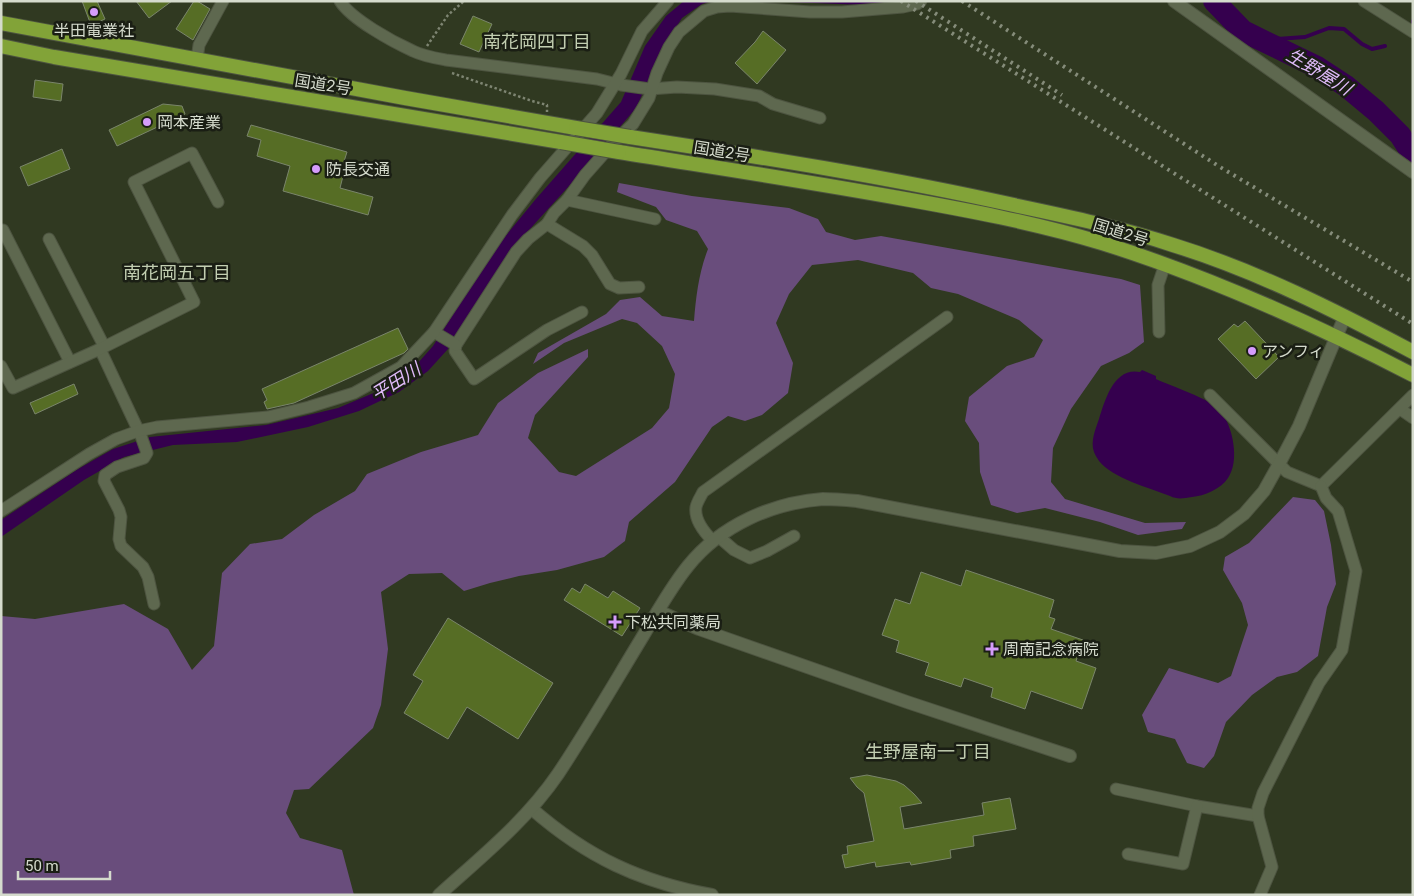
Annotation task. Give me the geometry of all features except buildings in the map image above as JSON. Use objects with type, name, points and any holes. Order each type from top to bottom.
[{"type":"highway","name":"国道2号","points":[[1,23],[547,123],[855,173],[1103,224],[1174,245],[1250,273],[1345,316],[1413,352]]},
{"type":"highway","name":"国道2号","points":[[1,46],[72,60],[618,152],[851,189],[984,213],[1100,243],[1165,264],[1244,295],[1337,336],[1413,375]]},
{"type":"street","points":[[197,59],[200,45],[223,1]]},
{"type":"street","points":[[340,1],[344,8],[356,19],[412,51],[424,55],[446,60],[597,79],[618,85],[651,89],[678,87],[715,89],[759,96],[773,104],[820,118]]},
{"type":"street","points":[[1,511],[89,454],[116,439],[194,423],[268,417],[309,407],[354,393],[401,367],[436,333],[512,215],[540,178],[597,113],[618,85],[621,74],[642,31],[668,1]]},
{"type":"street","points":[[582,312],[547,330],[474,379],[455,351],[455,344],[516,252],[528,239],[547,224],[585,175],[633,124],[669,47],[679,32],[704,11],[717,6],[810,12],[842,12],[903,7],[917,4],[921,1]]},
{"type":"street","points":[[1174,1],[1408,168]]},
{"type":"street","points":[[1364,1],[1413,32]]},
{"type":"street","points":[[1,366],[13,388],[194,302],[134,182],[192,153],[218,202]]},
{"type":"street","points":[[567,200],[655,219]]},
{"type":"street","points":[[547,224],[583,246],[592,256],[610,284],[619,288],[639,287]]},
{"type":"street","points":[[1,231],[4,230],[70,362]]},
{"type":"street","points":[[49,239],[102,347],[147,453],[144,458],[116,467],[105,475],[104,481],[121,517],[119,539],[121,546],[144,567],[148,576],[154,604]]},
{"type":"street","points":[[1159,332],[1158,285],[1165,264]]},
{"type":"street","points":[[439,895],[491,849],[532,809],[557,774],[658,611],[689,566],[716,539],[747,519],[785,505],[824,499],[857,501],[1120,551],[1156,553],[1190,546],[1220,532],[1244,514],[1264,492],[1298,426],[1345,316]]},
{"type":"street","points":[[794,536],[750,558],[706,534],[698,520],[696,507],[703,492],[947,317]]},
{"type":"street","points":[[436,333],[455,344]]},
{"type":"street","points":[[1210,395],[1287,472],[1321,486],[1326,498],[1338,511],[1356,571],[1342,650],[1320,683],[1263,793],[1258,808],[1258,816],[1272,867],[1260,895]]},
{"type":"street","points":[[1321,486],[1413,395]]},
{"type":"street","points":[[1400,409],[1413,418]]},
{"type":"street","points":[[658,611],[699,629],[907,702],[1070,756]]},
{"type":"street","points":[[1116,789],[1197,806],[1258,816]]},
{"type":"street","points":[[1128,854],[1183,864],[1197,806]]},
{"type":"street","points":[[532,809],[545,821],[590,853],[632,874],[668,886],[705,894]]},
{"type":"path","points":[[424,55],[427,45],[448,15],[464,1]]},
{"type":"path","points":[[450,73],[547,105],[547,123]]},
{"type":"shaded area","points":[[619,183],[692,196],[789,208],[818,219],[826,232],[855,240],[881,236],[1121,279],[1140,285],[1144,342],[1129,353],[1101,366],[1071,409],[1053,448],[1051,482],[1065,499],[1145,523],[1186,522],[1182,529],[1138,535],[1100,522],[1045,508],[1017,513],[991,505],[980,472],[979,443],[965,421],[969,397],[1007,366],[1034,357],[1043,340],[1019,320],[958,294],[931,288],[913,273],[858,260],[812,265],[789,294],[776,323],[793,363],[788,393],[762,415],[745,421],[728,416],[712,427],[675,482],[629,522],[625,541],[604,557],[557,570],[490,583],[464,591],[442,573],[409,574],[381,592],[388,649],[381,705],[373,728],[309,789],[294,790],[286,813],[300,838],[342,850],[354,895],[1,895],[1,616],[35,619],[124,604],[168,629],[192,670],[214,646],[222,573],[250,544],[282,539],[314,515],[355,491],[367,474],[421,452],[478,435],[498,403],[538,373],[588,349],[588,357],[535,415],[528,438],[559,472],[576,476],[652,428],[669,408],[675,374],[662,346],[637,323],[622,319],[564,343],[533,364],[538,353],[606,314],[620,300],[640,297],[662,316],[694,321],[698,284],[708,249],[697,231],[666,220],[656,207],[617,192]]},
{"type":"shaded area","points":[[1293,497],[1315,500],[1324,511],[1331,545],[1336,584],[1327,607],[1318,656],[1297,672],[1277,677],[1252,695],[1226,722],[1214,756],[1204,768],[1187,763],[1175,739],[1148,732],[1142,715],[1169,668],[1218,683],[1231,676],[1248,625],[1242,603],[1223,570],[1225,557],[1249,543]]},
{"type":"water","name":"平田川","points":[[684,1],[712,1],[702,4],[682,18],[663,48],[636,108],[519,241],[448,349],[428,371],[399,392],[359,411],[308,427],[237,442],[173,445],[124,457],[84,480],[1,537],[1,520],[78,469],[113,449],[150,437],[266,425],[338,408],[383,389],[410,372],[433,346],[494,250],[621,102],[645,46],[666,16]]},
{"type":"water","points":[[762,1],[910,1],[865,5]]},
{"type":"water","points":[[1142,370],[1156,376],[1156,379],[1208,402],[1220,410],[1225,417],[1233,444],[1234,462],[1228,478],[1217,489],[1197,496],[1176,498],[1113,473],[1099,461],[1094,452],[1093,439],[1108,394],[1112,386],[1123,375]]},
{"type":"waterway","name":"生野屋川","points":[[1214,1],[1243,31],[1317,67],[1346,86],[1376,111],[1400,135],[1413,155]]},
{"type":"waterway","points":[[1263,40],[1305,37],[1329,28],[1344,29],[1362,44],[1372,49],[1385,46]]},
{"type":"railway","points":[[901,1],[1413,324]]},
{"type":"railway","points":[[916,1],[1062,95]]},
{"type":"railway","points":[[962,1],[1220,167],[1413,282]]},
{"type":"place","name":"半田電業社","points":[[94,12]]},
{"type":"place","name":"岡本産業","points":[[147,122]]},
{"type":"place","name":"防長交通","points":[[316,169]]},
{"type":"place","name":"アンフィ","points":[[1252,351]]},
{"type":"place","name":"下松共同薬局","points":[[615,622]]},
{"type":"place","name":"周南記念病院","points":[[992,649]]},
{"type":"district","name":"南花岡四丁目","points":[[537,42]]},
{"type":"district","name":"南花岡五丁目","points":[[177,273]]},
{"type":"district","name":"生野屋南一丁目","points":[[928,752]]}]
